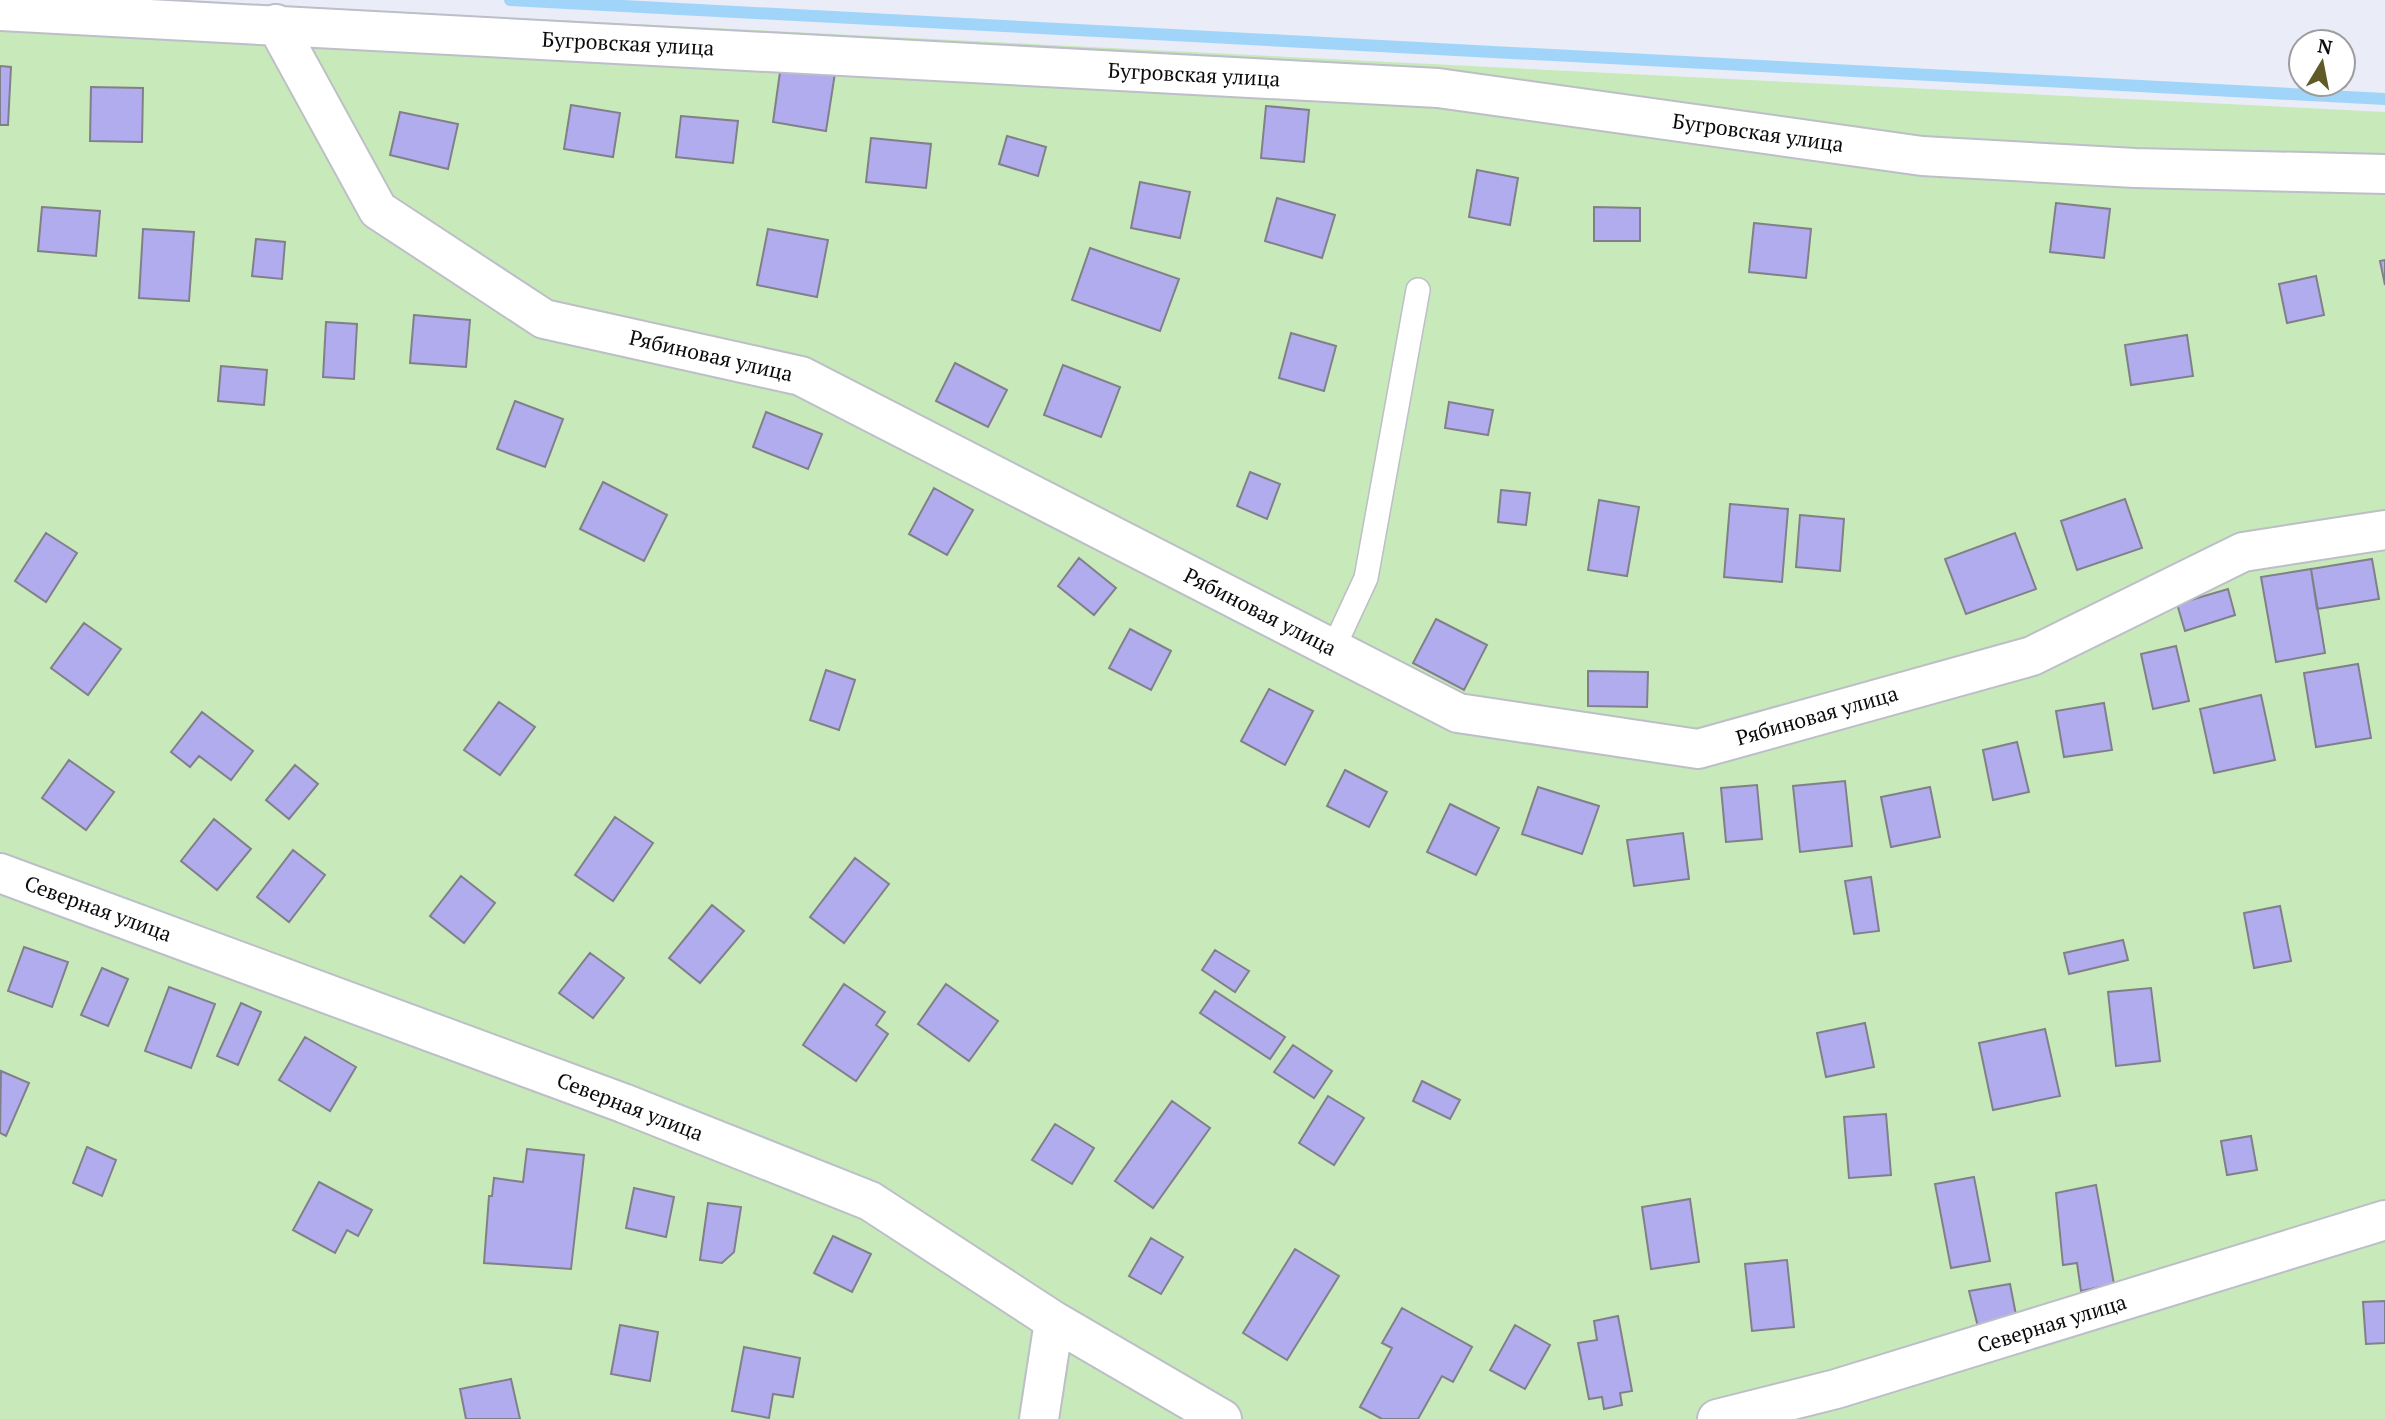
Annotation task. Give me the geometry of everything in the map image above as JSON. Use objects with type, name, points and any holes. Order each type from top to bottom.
[{"type":"street","name":"Бугровская улица","points":[[0,11],[1438,88],[1922,156],[2135,168],[2385,174]]},
{"type":"street","name":"Рябиновая улица","points":[[276,24],[378,210],[544,319],[802,376],[1458,713],[1698,749],[2032,656],[2243,552],[2385,530]]},
{"type":"street","name":"Северная улица","points":[[0,873],[611,1098],[870,1201],[1054,1321],[1222,1419]]},
{"type":"street","name":"Северная улица","points":[[1717,1419],[1849,1385],[2385,1220]]},
{"type":"street","points":[[1039,1419],[1054,1321]]},
{"type":"lane","points":[[1333,649],[1366,578],[1418,290]]},
{"type":"green space","points":[[0,0],[158,0],[2385,112],[2385,1419],[0,1419]]},
{"type":"building","points":[[781,65],[835,73],[826,131],[773,122]]},
{"type":"building","points":[[0,66],[11,67],[8,125],[0,125]]},
{"type":"building","points":[[91,87],[143,88],[142,142],[90,141]]},
{"type":"building","points":[[571,105],[620,113],[613,157],[564,149]]},
{"type":"building","points":[[1266,106],[1309,110],[1304,162],[1261,158]]},
{"type":"building","points":[[400,112],[458,124],[448,169],[390,155]]},
{"type":"building","points":[[681,116],[738,121],[733,163],[676,157]]},
{"type":"building","points":[[1007,136],[1046,147],[1038,176],[999,164]]},
{"type":"building","points":[[871,138],[931,144],[926,188],[866,182]]},
{"type":"building","points":[[1477,170],[1518,178],[1510,225],[1469,217]]},
{"type":"building","points":[[1140,182],[1190,192],[1180,238],[1131,228]]},
{"type":"building","points":[[1277,198],[1335,215],[1322,258],[1265,241]]},
{"type":"building","points":[[2056,203],[2110,209],[2104,258],[2050,252]]},
{"type":"building","points":[[42,207],[100,211],[96,256],[38,251]]},
{"type":"building","points":[[1594,207],[1640,208],[1640,241],[1594,241]]},
{"type":"building","points":[[1754,223],[1811,229],[1806,278],[1749,272]]},
{"type":"building","points":[[143,229],[194,232],[189,301],[139,298]]},
{"type":"building","points":[[768,229],[828,240],[817,297],[757,285]]},
{"type":"building","points":[[256,239],[285,242],[282,279],[252,276]]},
{"type":"building","points":[[1090,248],[1179,279],[1160,331],[1072,300]]},
{"type":"building","points":[[2385,260],[2385,285],[2380,261]]},
{"type":"building","points":[[2316,276],[2324,315],[2287,323],[2279,284]]},
{"type":"building","points":[[414,315],[470,320],[466,367],[410,363]]},
{"type":"building","points":[[326,322],[357,324],[354,379],[323,377]]},
{"type":"building","points":[[1291,333],[1336,346],[1324,391],[1279,378]]},
{"type":"building","points":[[2187,335],[2193,376],[2131,385],[2125,345]]},
{"type":"building","points":[[955,363],[1007,390],[988,427],[936,401]]},
{"type":"building","points":[[1063,365],[1120,387],[1101,437],[1044,415]]},
{"type":"building","points":[[221,366],[267,370],[264,405],[218,401]]},
{"type":"building","points":[[515,401],[563,419],[545,467],[497,449]]},
{"type":"building","points":[[1449,402],[1493,410],[1488,435],[1445,428]]},
{"type":"building","points":[[766,412],[822,434],[808,469],[753,447]]},
{"type":"building","points":[[1250,472],[1280,484],[1267,519],[1237,506]]},
{"type":"building","points":[[603,482],[667,515],[644,561],[580,529]]},
{"type":"building","points":[[934,488],[973,510],[947,555],[909,534]]},
{"type":"building","points":[[1501,490],[1530,493],[1526,525],[1498,522]]},
{"type":"building","points":[[2125,499],[2142,548],[2077,570],[2061,521]]},
{"type":"building","points":[[1599,500],[1639,507],[1627,576],[1588,570]]},
{"type":"building","points":[[1730,504],[1788,509],[1782,582],[1724,577]]},
{"type":"building","points":[[1800,515],[1844,519],[1840,571],[1796,567]]},
{"type":"building","points":[[46,533],[77,553],[46,602],[15,581]]},
{"type":"building","points":[[2015,533],[2036,589],[1966,614],[1945,559]]},
{"type":"building","points":[[1079,558],[1116,588],[1094,615],[1058,586]]},
{"type":"building","points":[[2372,559],[2379,599],[2317,609],[2311,569]]},
{"type":"building","points":[[2311,569],[2325,653],[2276,662],[2261,577]]},
{"type":"building","points":[[2228,589],[2235,615],[2185,631],[2177,604]]},
{"type":"building","points":[[1436,619],[1487,645],[1464,690],[1413,663]]},
{"type":"building","points":[[84,623],[121,649],[88,695],[51,668]]},
{"type":"building","points":[[1130,629],[1171,651],[1151,690],[1109,668]]},
{"type":"building","points":[[2176,646],[2189,701],[2153,709],[2141,654]]},
{"type":"building","points":[[2358,664],[2371,738],[2316,747],[2304,673]]},
{"type":"building","points":[[826,670],[855,680],[839,730],[810,720]]},
{"type":"building","points":[[1588,671],[1648,672],[1647,707],[1588,706]]},
{"type":"building","points":[[1269,689],[1313,711],[1285,765],[1241,741]]},
{"type":"building","points":[[2261,695],[2275,760],[2214,773],[2200,709]]},
{"type":"building","points":[[499,702],[535,727],[500,775],[464,750]]},
{"type":"building","points":[[2104,703],[2112,750],[2064,757],[2056,711]]},
{"type":"building","points":[[202,712],[253,751],[231,780],[199,756],[190,767],[171,752]]},
{"type":"building","points":[[2017,742],[2029,792],[1993,800],[1983,750]]},
{"type":"building","points":[[69,760],[114,792],[86,830],[42,798]]},
{"type":"building","points":[[295,765],[318,784],[289,819],[266,800]]},
{"type":"building","points":[[1345,770],[1387,792],[1369,827],[1327,806]]},
{"type":"building","points":[[1845,781],[1852,846],[1800,852],[1793,786]]},
{"type":"building","points":[[1757,785],[1762,839],[1726,842],[1721,788]]},
{"type":"building","points":[[1538,787],[1599,806],[1582,854],[1522,834]]},
{"type":"building","points":[[1930,787],[1940,837],[1891,847],[1881,797]]},
{"type":"building","points":[[1450,804],[1499,828],[1476,875],[1427,852]]},
{"type":"building","points":[[615,817],[653,843],[613,901],[575,875]]},
{"type":"building","points":[[214,819],[251,849],[217,890],[181,861]]},
{"type":"building","points":[[1683,833],[1689,879],[1634,886],[1627,840]]},
{"type":"building","points":[[293,850],[325,875],[289,922],[257,897]]},
{"type":"building","points":[[855,858],[889,884],[844,943],[810,917]]},
{"type":"building","points":[[461,876],[495,903],[464,943],[430,916]]},
{"type":"building","points":[[1871,877],[1879,931],[1854,934],[1845,881]]},
{"type":"building","points":[[712,905],[744,931],[700,983],[669,958]]},
{"type":"building","points":[[2280,906],[2291,961],[2254,968],[2244,913]]},
{"type":"building","points":[[2123,940],[2128,960],[2069,974],[2064,953]]},
{"type":"building","points":[[24,947],[68,962],[52,1007],[8,991]]},
{"type":"building","points":[[1215,950],[1249,971],[1235,992],[1202,970]]},
{"type":"building","points":[[590,953],[624,978],[593,1018],[559,993]]},
{"type":"building","points":[[102,968],[128,979],[108,1026],[81,1015]]},
{"type":"building","points":[[844,984],[885,1012],[876,1025],[888,1034],[856,1081],[803,1045]]},
{"type":"building","points":[[946,984],[998,1021],[969,1061],[918,1024]]},
{"type":"building","points":[[169,987],[215,1004],[191,1068],[145,1051]]},
{"type":"building","points":[[2151,988],[2160,1061],[2116,1066],[2108,992]]},
{"type":"building","points":[[1215,991],[1285,1037],[1270,1059],[1200,1013]]},
{"type":"building","points":[[241,1003],[261,1012],[238,1065],[217,1056]]},
{"type":"building","points":[[1865,1023],[1874,1067],[1826,1077],[1817,1033]]},
{"type":"building","points":[[2045,1029],[2060,1096],[1993,1110],[1979,1043]]},
{"type":"building","points":[[305,1037],[356,1067],[330,1111],[279,1080]]},
{"type":"building","points":[[1293,1045],[1332,1071],[1314,1098],[1274,1072]]},
{"type":"building","points":[[1,1071],[29,1083],[6,1136],[0,1133]]},
{"type":"building","points":[[1422,1081],[1460,1100],[1450,1119],[1413,1101]]},
{"type":"building","points":[[1328,1096],[1364,1118],[1334,1165],[1299,1143]]},
{"type":"building","points":[[1172,1101],[1210,1128],[1153,1208],[1115,1181]]},
{"type":"building","points":[[1886,1114],[1891,1175],[1849,1178],[1844,1117]]},
{"type":"building","points":[[1055,1124],[1094,1148],[1072,1184],[1032,1160]]},
{"type":"building","points":[[2251,1136],[2257,1170],[2227,1175],[2221,1141]]},
{"type":"building","points":[[87,1147],[116,1160],[102,1196],[73,1183]]},
{"type":"building","points":[[527,1149],[584,1155],[571,1269],[484,1263],[489,1196],[492,1196],[494,1178],[523,1182]]},
{"type":"building","points":[[1974,1177],[1990,1261],[1951,1268],[1935,1184]]},
{"type":"building","points":[[319,1182],[372,1210],[358,1236],[347,1230],[335,1253],[293,1230]]},
{"type":"building","points":[[2096,1185],[2114,1284],[2081,1291],[2077,1263],[2063,1265],[2056,1193]]},
{"type":"building","points":[[634,1188],[674,1197],[666,1237],[626,1228]]},
{"type":"building","points":[[1690,1199],[1699,1262],[1651,1269],[1642,1207]]},
{"type":"building","points":[[708,1203],[741,1207],[734,1252],[722,1263],[700,1260]]},
{"type":"building","points":[[833,1236],[871,1254],[852,1292],[814,1273]]},
{"type":"building","points":[[1151,1238],[1183,1257],[1161,1294],[1129,1276]]},
{"type":"building","points":[[1295,1249],[1339,1276],[1287,1360],[1243,1333]]},
{"type":"building","points":[[1787,1260],[1794,1327],[1752,1331],[1745,1264]]},
{"type":"building","points":[[2010,1284],[2017,1320],[1982,1327],[1977,1323],[1969,1291]]},
{"type":"building","points":[[2385,1301],[2385,1343],[2366,1344],[2363,1302]]},
{"type":"building","points":[[1402,1308],[1472,1347],[1453,1382],[1442,1376],[1418,1419],[1382,1419],[1360,1407],[1392,1348],[1382,1343]]},
{"type":"building","points":[[1618,1316],[1632,1391],[1620,1393],[1622,1405],[1604,1409],[1602,1397],[1589,1399],[1578,1343],[1597,1340],[1594,1321]]},
{"type":"building","points":[[620,1325],[658,1332],[650,1381],[611,1374]]},
{"type":"building","points":[[1515,1325],[1550,1345],[1525,1389],[1490,1370]]},
{"type":"building","points":[[744,1347],[800,1358],[793,1397],[773,1394],[769,1418],[732,1411]]},
{"type":"building","points":[[511,1379],[520,1419],[466,1419],[460,1389]]},
{"type":"waterway","points":[[510,0],[2385,99]]}]
